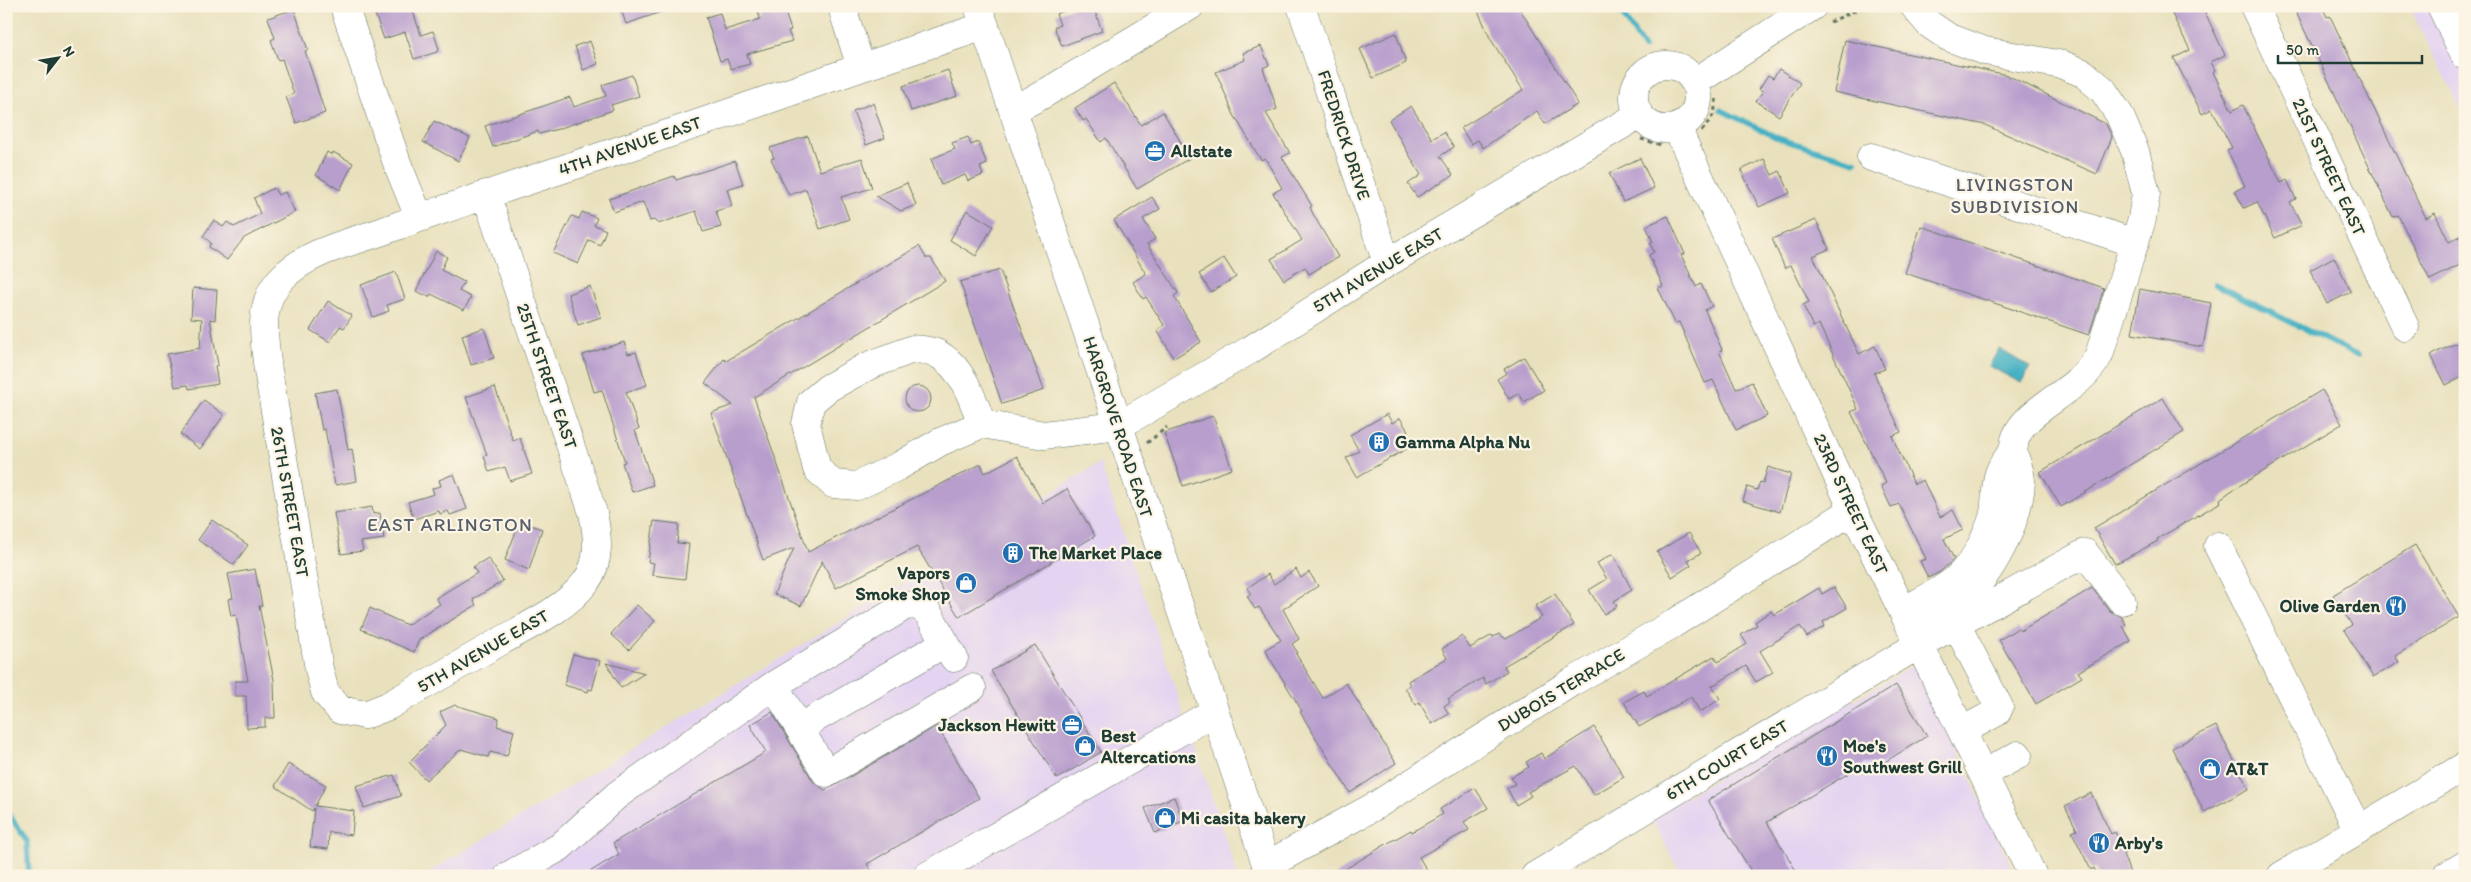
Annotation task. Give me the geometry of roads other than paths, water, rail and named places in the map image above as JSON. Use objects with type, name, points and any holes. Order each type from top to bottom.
[{"type":"main road","points":[[344,6],[398,164],[419,217]]},
{"type":"main road","points":[[847,6],[844,14],[861,67]]},
{"type":"main road","points":[[1013,110],[1042,95],[1190,6]]},
{"type":"main road","name":"FREDRICK DRIVE","points":[[1301,6],[1387,264]]},
{"type":"main road","points":[[1695,82],[1813,6]]},
{"type":"main road","points":[[1911,627],[1962,598],[1984,573],[2004,542],[2017,508],[2021,481],[2020,471],[2013,452],[2016,437],[2026,421],[2073,386],[2092,369],[2099,355],[2142,219],[2146,193],[2135,151],[2119,114],[2103,90],[2083,73],[2063,65],[1985,51],[1948,37],[1929,24],[1914,6]]},
{"type":"main road","name":"21ST STREET EAST","points":[[2254,6],[2405,327]]},
{"type":"main road","points":[[2441,6],[2465,56]]},
{"type":"main road","name":"4TH AVENUE EAST","points":[[281,279],[299,264],[321,253],[419,217],[861,67],[982,16]]},
{"type":"main road","name":"HARGROVE ROAD EAST","points":[[982,16],[1268,871]]},
{"type":"main road","points":[[1671,65],[1680,68],[1695,82],[1698,92],[1696,109],[1687,123],[1678,128],[1667,130],[1656,128],[1646,123],[1639,115],[1634,103],[1634,91],[1639,79],[1648,71],[1659,66],[1671,65]]},
{"type":"main road","name":"5TH AVENUE EAST","points":[[1118,426],[1250,350],[1387,264],[1639,115]]},
{"type":"main road","name":"23RD STREET EAST","points":[[1678,128],[1853,510],[2033,876]]},
{"type":"main road","points":[[1871,157],[2134,243]]},
{"type":"main road","name":"25TH STREET EAST","points":[[486,194],[594,513],[598,537],[596,560]]},
{"type":"main road","name":"26TH STREET EAST","points":[[281,279],[268,300],[262,323],[282,462],[325,692],[340,710],[353,712]]},
{"type":"main road","points":[[982,424],[965,385],[953,366],[935,352],[913,349],[868,366],[828,388],[811,402],[806,424],[818,469],[834,484],[857,486],[899,466],[940,442],[982,424],[1044,435],[1118,426]]},
{"type":"main road","name":"DUBOIS TERRACE","points":[[1268,871],[1572,682],[1672,624],[1853,510]]},
{"type":"main road","points":[[2218,546],[2358,830]]},
{"type":"main road","points":[[1911,627],[1956,624],[2085,553],[2122,601]]},
{"type":"main road","name":"5TH AVENUE EAST","points":[[353,712],[365,715],[388,706],[569,600],[586,582],[596,560]]},
{"type":"main road","points":[[508,876],[560,847],[617,795],[774,685],[905,606],[918,605],[928,613],[949,650],[799,728]]},
{"type":"main road","points":[[1956,624],[2000,707],[1998,712],[1962,731]]},
{"type":"main road","name":"6TH COURT EAST","points":[[1535,876],[1911,627]]},
{"type":"main road","points":[[774,685],[826,773],[972,688]]},
{"type":"main road","points":[[927,876],[1214,712]]},
{"type":"main road","points":[[1983,774],[2018,755]]},
{"type":"main road","points":[[2281,876],[2465,766]]},
{"type":"main road","points":[[2446,876],[2465,865]]},
{"type":"water","points":[[1999,349],[2030,367],[2021,383],[1989,366]]},
{"type":"waterway","points":[[1617,6],[1644,48]]},
{"type":"waterway","points":[[1721,110],[1780,139],[1856,162]]},
{"type":"waterway","points":[[2215,284],[2358,356]]},
{"type":"waterway","points":[[6,810],[27,841],[29,876]]},
{"type":"place","name":"Allstate","points":[[1155,151]]},
{"type":"place","name":"Gamma Alpha Nu","points":[[1379,442]]},
{"type":"place","name":"The Market Place","points":[[1013,553]]},
{"type":"place","name":"Vapors Smoke Shop","points":[[966,583]]},
{"type":"place","name":"Olive Garden","points":[[2396,606]]},
{"type":"place","name":"Jackson Hewitt","points":[[1072,725]]},
{"type":"place","name":"Best Altercations","points":[[1085,746]]},
{"type":"place","name":"Moe's Southwest Grill","points":[[1827,756]]},
{"type":"place","name":"AT&T","points":[[2210,769]]},
{"type":"place","name":"Mi casita bakery","points":[[1165,818]]},
{"type":"place","name":"Arby's","points":[[2099,843]]},
{"type":"district","name":"LIVINGSTON SUBDIVISION","points":[[2015,195]]},
{"type":"district","name":"EAST ARLINGTON","points":[[450,524]]}]
